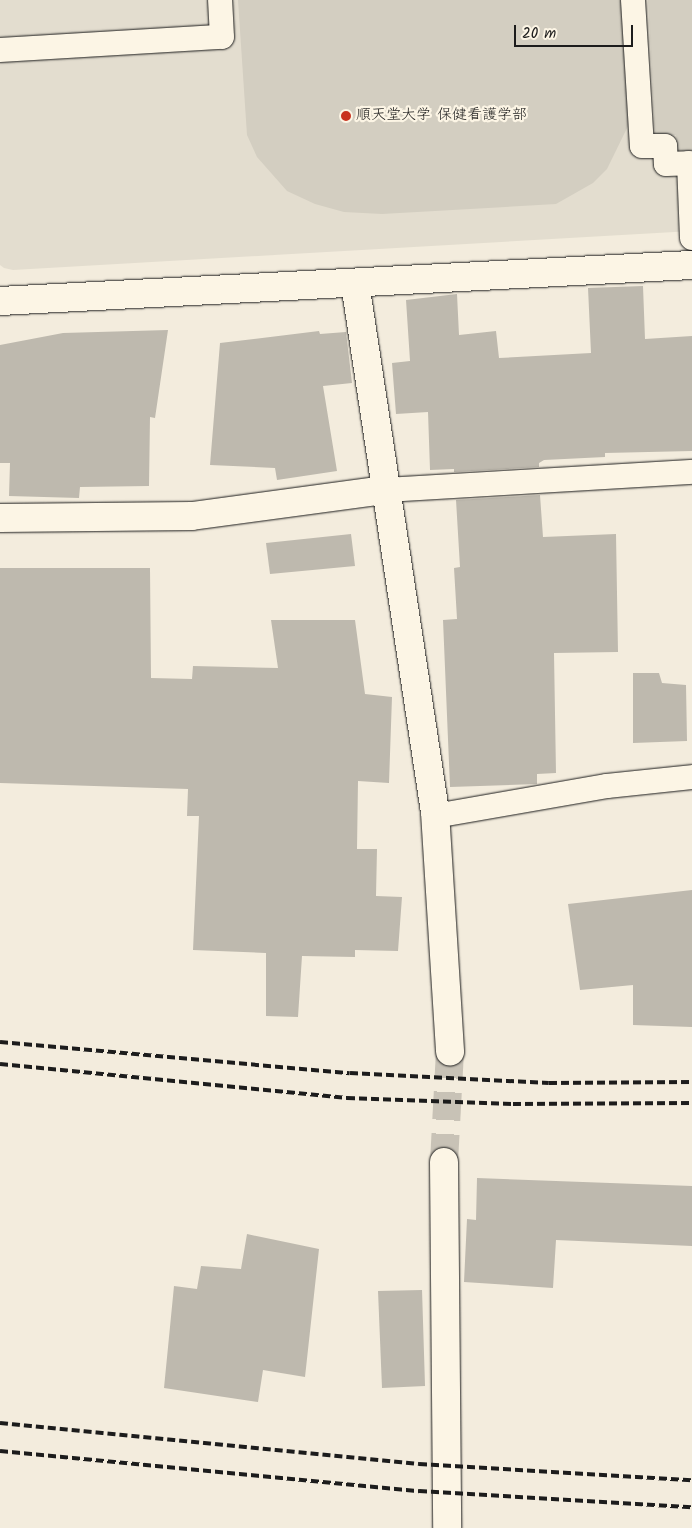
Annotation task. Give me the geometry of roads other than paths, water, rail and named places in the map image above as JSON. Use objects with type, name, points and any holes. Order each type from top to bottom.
[{"type":"street","points":[[0,301],[692,266]]},
{"type":"street","points":[[355,283],[436,816],[450,1052]]},
{"type":"street","points":[[0,518],[192,516],[385,490]]},
{"type":"street","points":[[444,1162],[447,1528]]},
{"type":"lane","points":[[0,50],[222,37],[220,0]]},
{"type":"lane","points":[[633,0],[642,146],[666,146],[666,164],[689,163],[692,238]]},
{"type":"lane","points":[[385,490],[692,472]]},
{"type":"lane","points":[[436,816],[607,786],[692,776]]},
{"type":"tunnel","points":[[444,1162],[450,1052]]},
{"type":"railway","points":[[0,1042],[350,1073],[549,1083],[692,1082]]},
{"type":"railway","points":[[0,1064],[347,1098],[513,1104],[692,1103]]},
{"type":"railway","points":[[0,1423],[419,1464],[692,1480]]},
{"type":"railway","points":[[0,1451],[419,1491],[692,1507]]},
{"type":"place","name":"順天堂大学 保健看護学部","points":[[346,116]]}]
